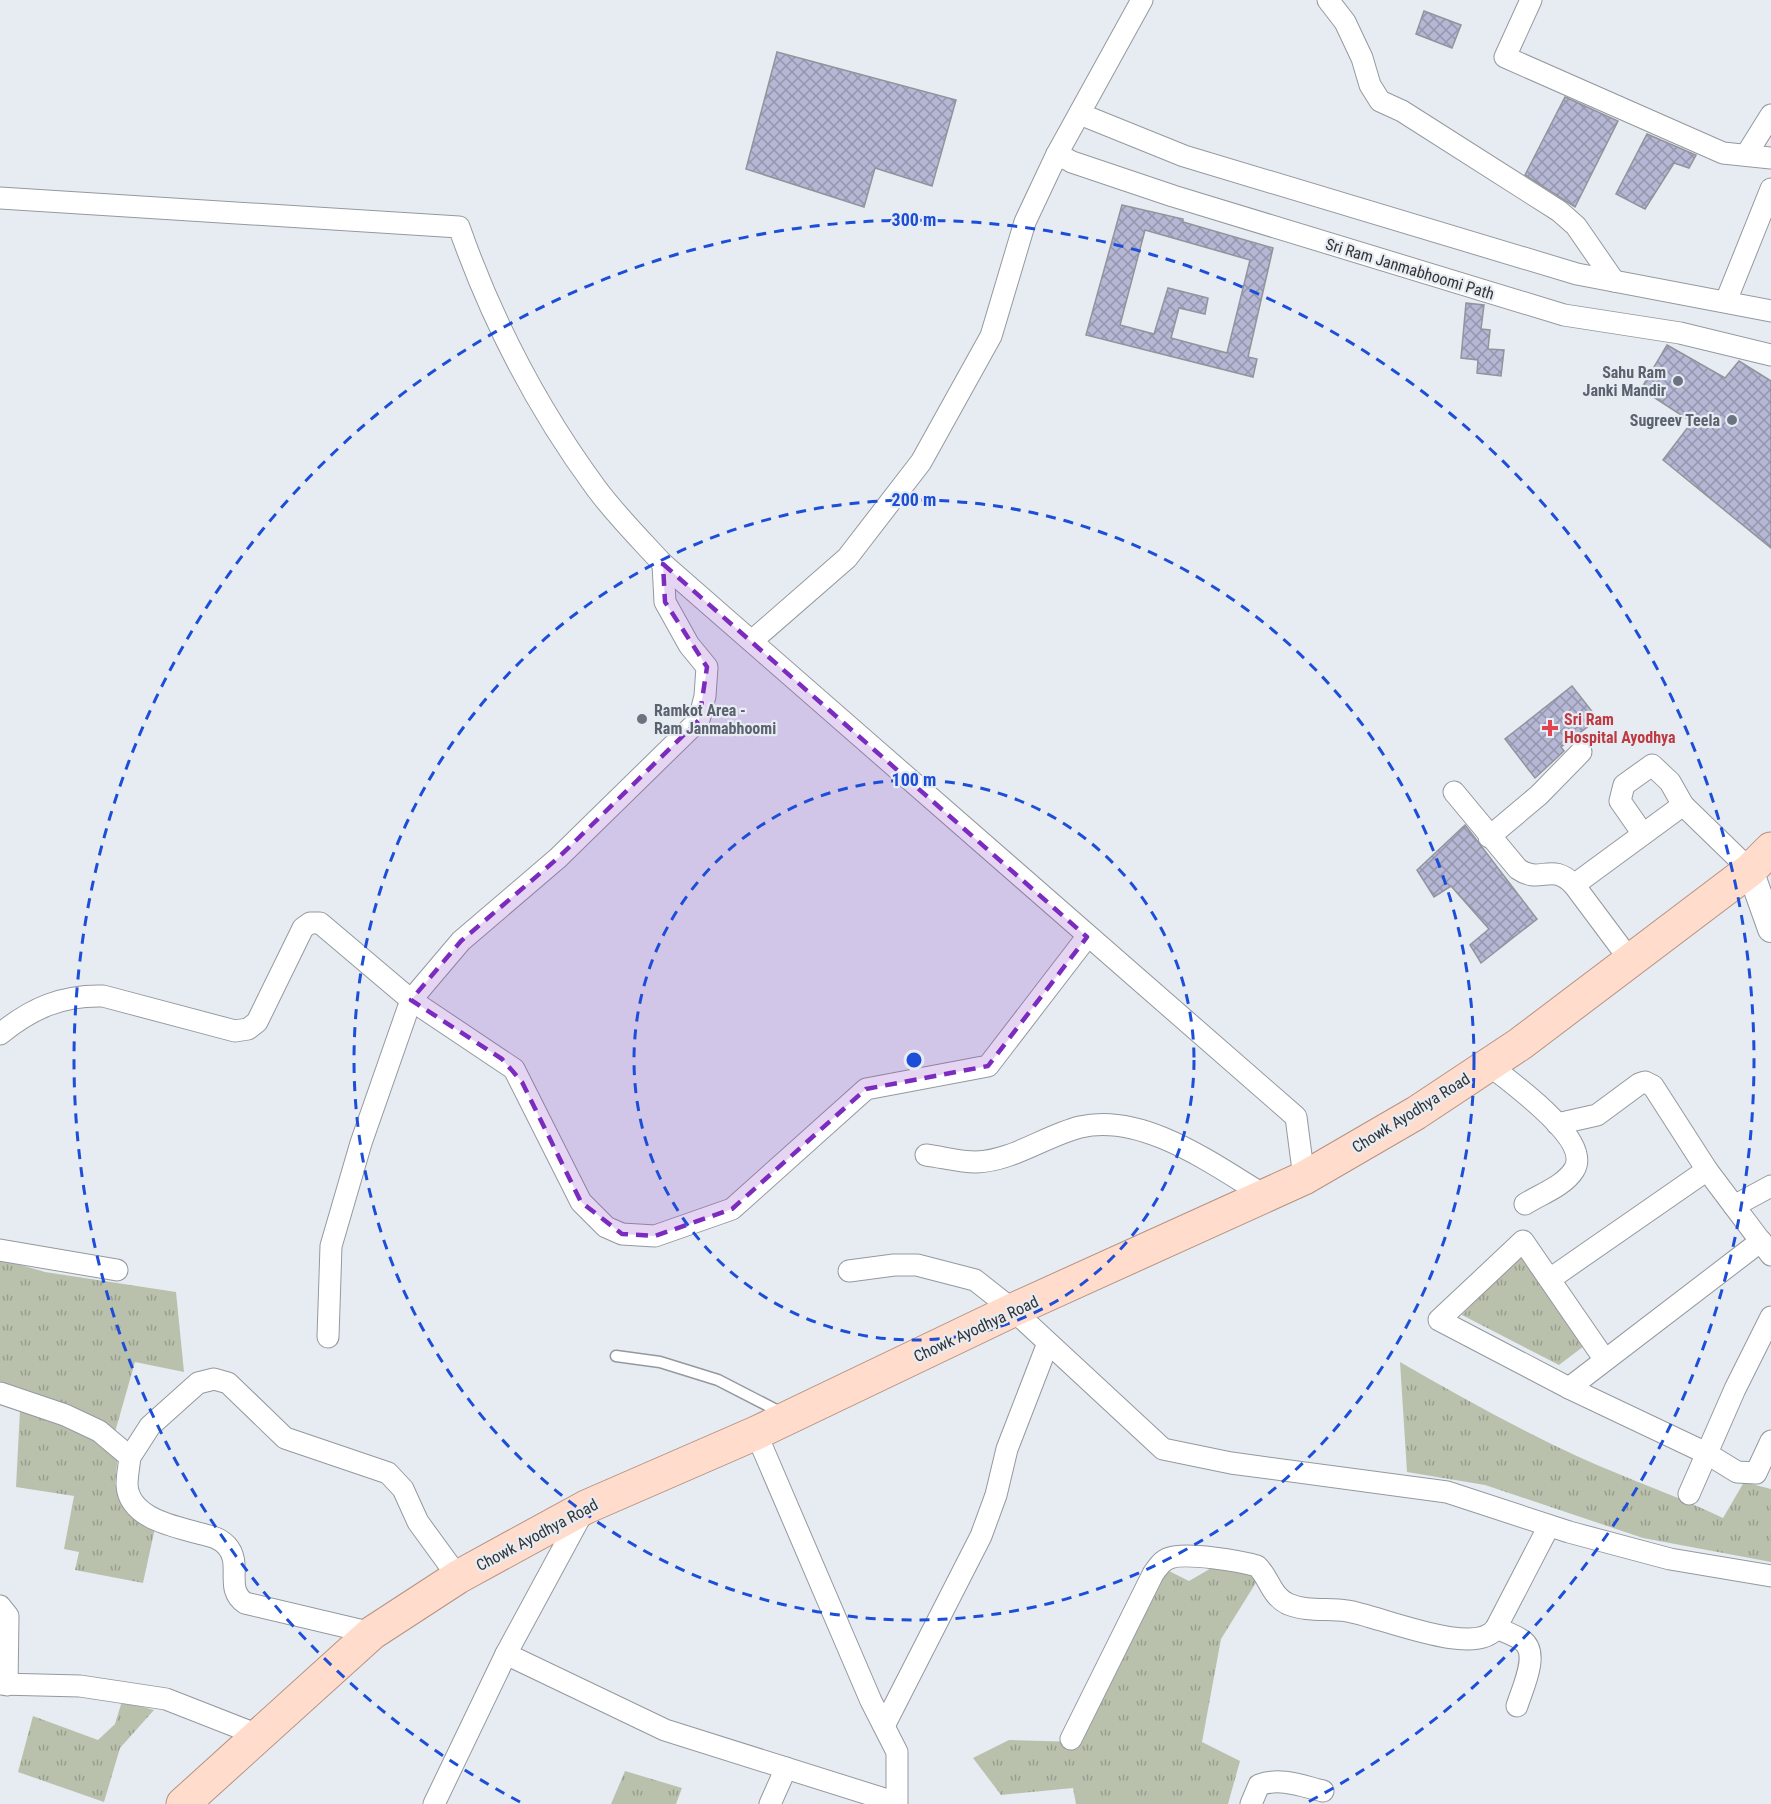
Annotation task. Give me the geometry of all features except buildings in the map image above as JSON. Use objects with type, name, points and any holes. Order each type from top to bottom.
[{"type":"main road","name":"Chowk Ayodhya Road","points":[[183,1804],[372,1633],[458,1577],[582,1515],[760,1443],[791,1417],[1029,1326],[1264,1195],[1304,1178],[1416,1113],[1498,1072],[1630,960],[1762,869]]},
{"type":"main road","points":[[760,1443],[1029,1326],[1270,1208],[1498,1072],[1762,869]]},
{"type":"main road","points":[[213,1804],[357,1670],[463,1594],[582,1515]]},
{"type":"street","points":[[753,640],[847,558],[921,462],[992,336],[1025,222],[1057,154],[1142,0]]},
{"type":"street","points":[[1328,0],[1345,22],[1362,58],[1370,85],[1380,101],[1402,111],[1559,211],[1576,226],[1614,281]]},
{"type":"street","points":[[1532,0],[1505,57],[1724,153],[1771,158]]},
{"type":"street","points":[[1080,114],[1184,156],[1577,274],[1771,310]]},
{"type":"street","points":[[1746,155],[1771,116]]},
{"type":"street","name":"Sri Ram Janmabhoomi Path","points":[[1057,154],[1072,162],[1173,196],[1564,315],[1680,333],[1771,355]]},
{"type":"street","points":[[1726,301],[1771,189]]},
{"type":"street","points":[[0,198],[459,227],[472,263],[519,369],[597,489],[663,564],[753,640],[1087,937],[1296,1117],[1304,1178]]},
{"type":"street","points":[[328,1336],[331,1246],[361,1143],[411,1000],[460,941],[558,858],[699,720],[705,696],[707,667],[689,645],[665,602],[663,564]]},
{"type":"street","points":[[1489,837],[1539,795],[1581,752]]},
{"type":"street","points":[[1643,834],[1620,801],[1624,785],[1652,765],[1670,782],[1683,805],[1762,869],[1771,929]]},
{"type":"street","points":[[1454,792],[1489,837],[1524,873],[1565,875],[1630,960]]},
{"type":"street","points":[[1574,885],[1683,805]]},
{"type":"street","points":[[0,1034],[43,1005],[89,996],[103,996],[235,1031],[248,1029],[257,1022],[303,928],[310,923],[320,923],[411,1000],[514,1069],[573,1188],[593,1215],[606,1227],[621,1234],[655,1236],[732,1209],[866,1089],[988,1066],[1087,937]]},
{"type":"street","points":[[1498,1072],[1540,1105],[1571,1141],[1577,1157],[1576,1167],[1568,1179],[1525,1204]]},
{"type":"street","points":[[1557,1124],[1597,1115],[1645,1082],[1653,1086],[1707,1170],[1766,1248],[1605,1360],[1569,1388]]},
{"type":"street","points":[[926,1155],[976,1162],[999,1158],[1081,1127],[1104,1126],[1130,1129],[1176,1141],[1264,1195]]},
{"type":"street","points":[[1550,1280],[1707,1170]]},
{"type":"street","points":[[1734,1206],[1771,1186]]},
{"type":"street","points":[[1605,1360],[1523,1241],[1438,1320],[1569,1388],[1706,1453],[1737,1472],[1756,1473],[1771,1441]]},
{"type":"street","points":[[0,1250],[117,1270]]},
{"type":"street","points":[[849,1271],[894,1265],[917,1266],[975,1280],[1029,1326],[1163,1449],[1231,1463],[1447,1492],[1549,1526],[1670,1559],[1771,1576]]},
{"type":"street","points":[[1689,1494],[1706,1453],[1771,1317]]},
{"type":"street","points":[[884,1726],[981,1536],[996,1495],[1007,1449],[1029,1326]]},
{"type":"street","points":[[372,1633],[245,1603],[236,1597],[234,1590],[234,1557],[219,1538],[155,1520],[139,1509],[127,1486],[130,1457],[150,1426],[198,1383],[214,1379],[228,1383],[285,1438],[388,1473],[403,1489],[418,1522],[458,1577]]},
{"type":"street","points":[[0,1393],[65,1415],[99,1431],[130,1457]]},
{"type":"street","points":[[506,1654],[665,1730],[898,1804],[897,1752],[760,1443]]},
{"type":"street","points":[[434,1804],[506,1654],[582,1515]]},
{"type":"street","points":[[1071,1739],[1153,1574],[1160,1564],[1170,1558],[1225,1559],[1257,1566],[1282,1601],[1300,1608],[1349,1611],[1422,1634],[1479,1638],[1492,1634],[1496,1628],[1549,1526]]},
{"type":"street","points":[[0,1606],[8,1616],[3,1684],[80,1686],[166,1699],[258,1735]]},
{"type":"street","points":[[1496,1628],[1524,1642],[1530,1649],[1530,1663],[1516,1706]]},
{"type":"street","points":[[770,1804],[786,1768]]},
{"type":"street","points":[[1251,1804],[1259,1785],[1268,1782],[1282,1781],[1323,1791]]},
{"type":"lane","points":[[616,1356],[660,1362],[718,1380],[791,1417]]},
{"type":"highlighted area","points":[[663,564],[1087,937],[988,1066],[866,1089],[732,1209],[655,1236],[622,1234],[581,1202],[522,1082],[502,1059],[411,1000],[461,941],[558,858],[699,720],[707,667],[665,602]]},
{"type":"green space","points":[[1522,1250],[1584,1346],[1559,1365],[1462,1315]]},
{"type":"green space","points":[[0,1259],[45,1272],[176,1292],[184,1372],[135,1362],[115,1432],[0,1387]]},
{"type":"green space","points":[[1400,1362],[1489,1412],[1556,1446],[1723,1518],[1744,1482],[1771,1489],[1771,1562],[1643,1538],[1485,1485],[1407,1472]]},
{"type":"green space","points":[[20,1410],[78,1431],[118,1454],[115,1484],[125,1501],[155,1528],[143,1583],[75,1570],[79,1552],[64,1549],[74,1496],[16,1487]]},
{"type":"green space","points":[[1213,1567],[1249,1571],[1257,1581],[1221,1639],[1202,1742],[1240,1761],[1228,1804],[1076,1804],[1073,1788],[1001,1795],[973,1758],[1009,1740],[1080,1742],[1167,1570],[1189,1581]]},
{"type":"green space","points":[[122,1701],[154,1710],[120,1748],[104,1802],[18,1772],[33,1716],[98,1740],[115,1724]]},
{"type":"green space","points":[[625,1771],[682,1788],[676,1804],[611,1804]]},
{"type":"place","name":"Sahu Ram Janki Mandir","points":[[1678,381]]},
{"type":"place","name":"Sugreev Teela","points":[[1732,420]]},
{"type":"place","name":"Ramkot Area - Ram Janmabhoomi","points":[[642,719]]},
{"type":"place","name":"Sri Ram Hospital Ayodhya","points":[[1550,728]]}]
